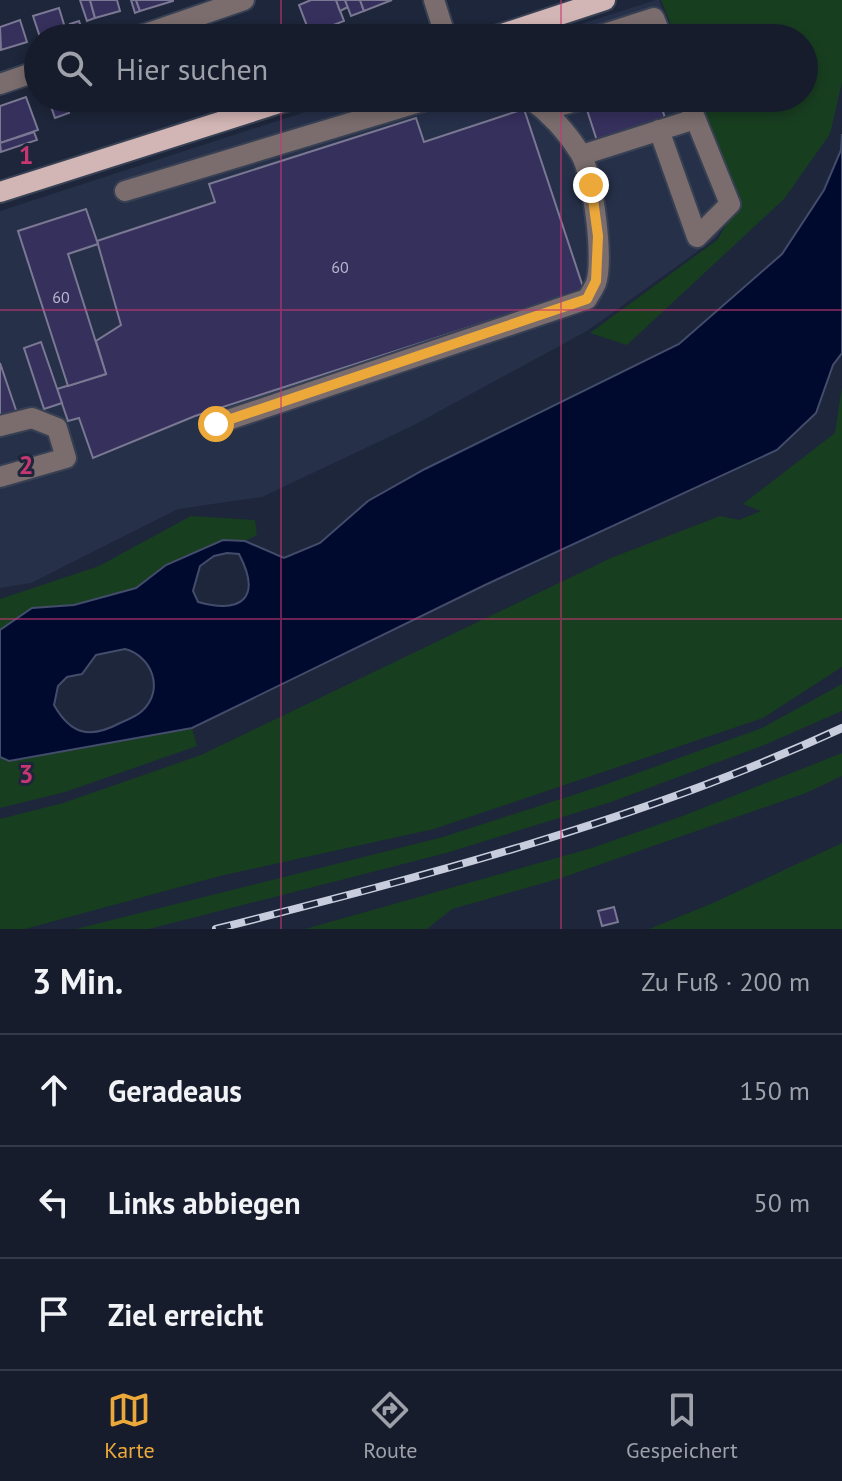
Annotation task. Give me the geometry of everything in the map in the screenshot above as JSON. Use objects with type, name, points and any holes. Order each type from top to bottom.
[{"type":"main road","points":[[532,24],[605,0]]},
{"type":"main road","points":[[0,192],[251,112]]},
{"type":"street","points":[[175,24],[244,0]]},
{"type":"street","points":[[434,0],[442,24]]},
{"type":"street","points":[[635,24],[654,18],[656,24]]},
{"type":"street","points":[[0,84],[24,76]]},
{"type":"street","points":[[125,191],[387,112]]},
{"type":"street","points":[[216,424],[587,299],[596,281],[598,236],[591,185],[582,155],[544,112]]},
{"type":"street","points":[[659,130],[697,237],[730,204],[692,112]]},
{"type":"street","points":[[582,155],[695,119]]},
{"type":"street","points":[[0,426],[32,418],[57,428],[66,458],[0,477]]},
{"type":"shaded area","points":[[659,0],[668,24],[581,24]]},
{"type":"shaded area","points":[[305,112],[704,112],[740,202],[716,238],[587,331],[414,425],[262,497],[178,509],[31,583],[0,588],[0,211]]},
{"type":"shaded area","points":[[842,134],[842,353],[833,365],[816,413],[777,450],[485,585],[192,728],[9,761],[0,757],[0,630],[32,608],[74,605],[136,588],[166,565],[223,540],[245,541],[284,558],[320,543],[368,501],[425,469],[679,344],[782,254],[824,190],[841,150]],"holes":[[[239,554],[246,569],[248,592],[244,599],[226,606],[198,602],[193,591],[200,566],[214,556]],[[125,649],[148,666],[154,684],[149,703],[137,715],[109,728],[90,732],[74,728],[54,705],[58,686],[67,677],[82,674],[96,655]]]},
{"type":"green space","points":[[661,0],[842,0],[842,82],[830,134],[784,199],[627,345],[590,333],[717,240],[740,202],[705,112],[818,112],[818,24],[670,24]]},
{"type":"green space","points":[[842,386],[842,667],[763,718],[434,829],[224,875],[25,929],[0,929],[0,819],[63,803],[201,755],[611,558],[720,516],[739,520],[761,511],[743,504],[835,433]]},
{"type":"green space","points":[[191,516],[255,520],[257,535],[245,541],[223,540],[166,565],[136,588],[74,605],[32,608],[0,630],[0,599],[99,566]]},
{"type":"green space","points":[[842,684],[842,711],[764,745],[611,802],[446,853],[149,929],[76,929],[443,837],[607,784],[762,728]]},
{"type":"green space","points":[[192,728],[197,746],[65,792],[0,808],[0,757],[10,761]]},
{"type":"green space","points":[[842,753],[842,776],[806,793],[561,878],[452,909],[427,929],[305,929],[592,848]]},
{"type":"green space","points":[[842,843],[842,929],[649,929],[713,903]]},
{"type":"building","points":[[80,0],[90,0],[95,18],[87,21]]},
{"type":"building","points":[[90,0],[117,0],[120,11],[95,18]]},
{"type":"building","points":[[131,0],[136,0],[140,11],[135,13]]},
{"type":"building","points":[[136,0],[173,0],[173,1],[140,11]]},
{"type":"building","points":[[311,0],[336,0],[344,21],[306,24],[299,5]]},
{"type":"building","points":[[336,0],[345,0],[348,7],[340,11]]},
{"type":"building","points":[[345,0],[360,0],[364,11],[351,16]]},
{"type":"building","points":[[360,0],[392,0],[364,11]]},
{"type":"building","points":[[59,8],[64,24],[36,24],[33,16]]},
{"type":"building","points":[[20,20],[24,43],[1,50],[0,27]]},
{"type":"building","points":[[24,98],[24,112],[31,112],[38,130],[0,143],[0,106]]},
{"type":"building","points":[[53,112],[69,112],[69,113],[55,118]]},
{"type":"building","points":[[515,112],[525,112],[584,290],[195,416],[93,458],[79,418],[68,421],[57,389],[106,374],[96,341],[121,325],[97,241],[215,202],[209,184],[416,118],[424,142]]},
{"type":"building","points":[[588,112],[663,112],[667,125],[599,147]]},
{"type":"building","points":[[34,132],[37,140],[1,152],[0,143]]},
{"type":"building","points":[[86,209],[98,244],[68,254],[106,374],[68,386],[18,231]]},
{"type":"building","points":[[41,342],[62,403],[44,409],[24,348]]},
{"type":"building","points":[[0,363],[17,413],[0,418]]},
{"type":"building","points":[[614,907],[618,922],[602,926],[598,911]]},
{"type":"railway","points":[[216,929],[455,866],[612,818],[767,761],[842,728]]},
{"type":"route","points":[[216,424],[587,299],[596,281],[598,236],[591,185]]}]
